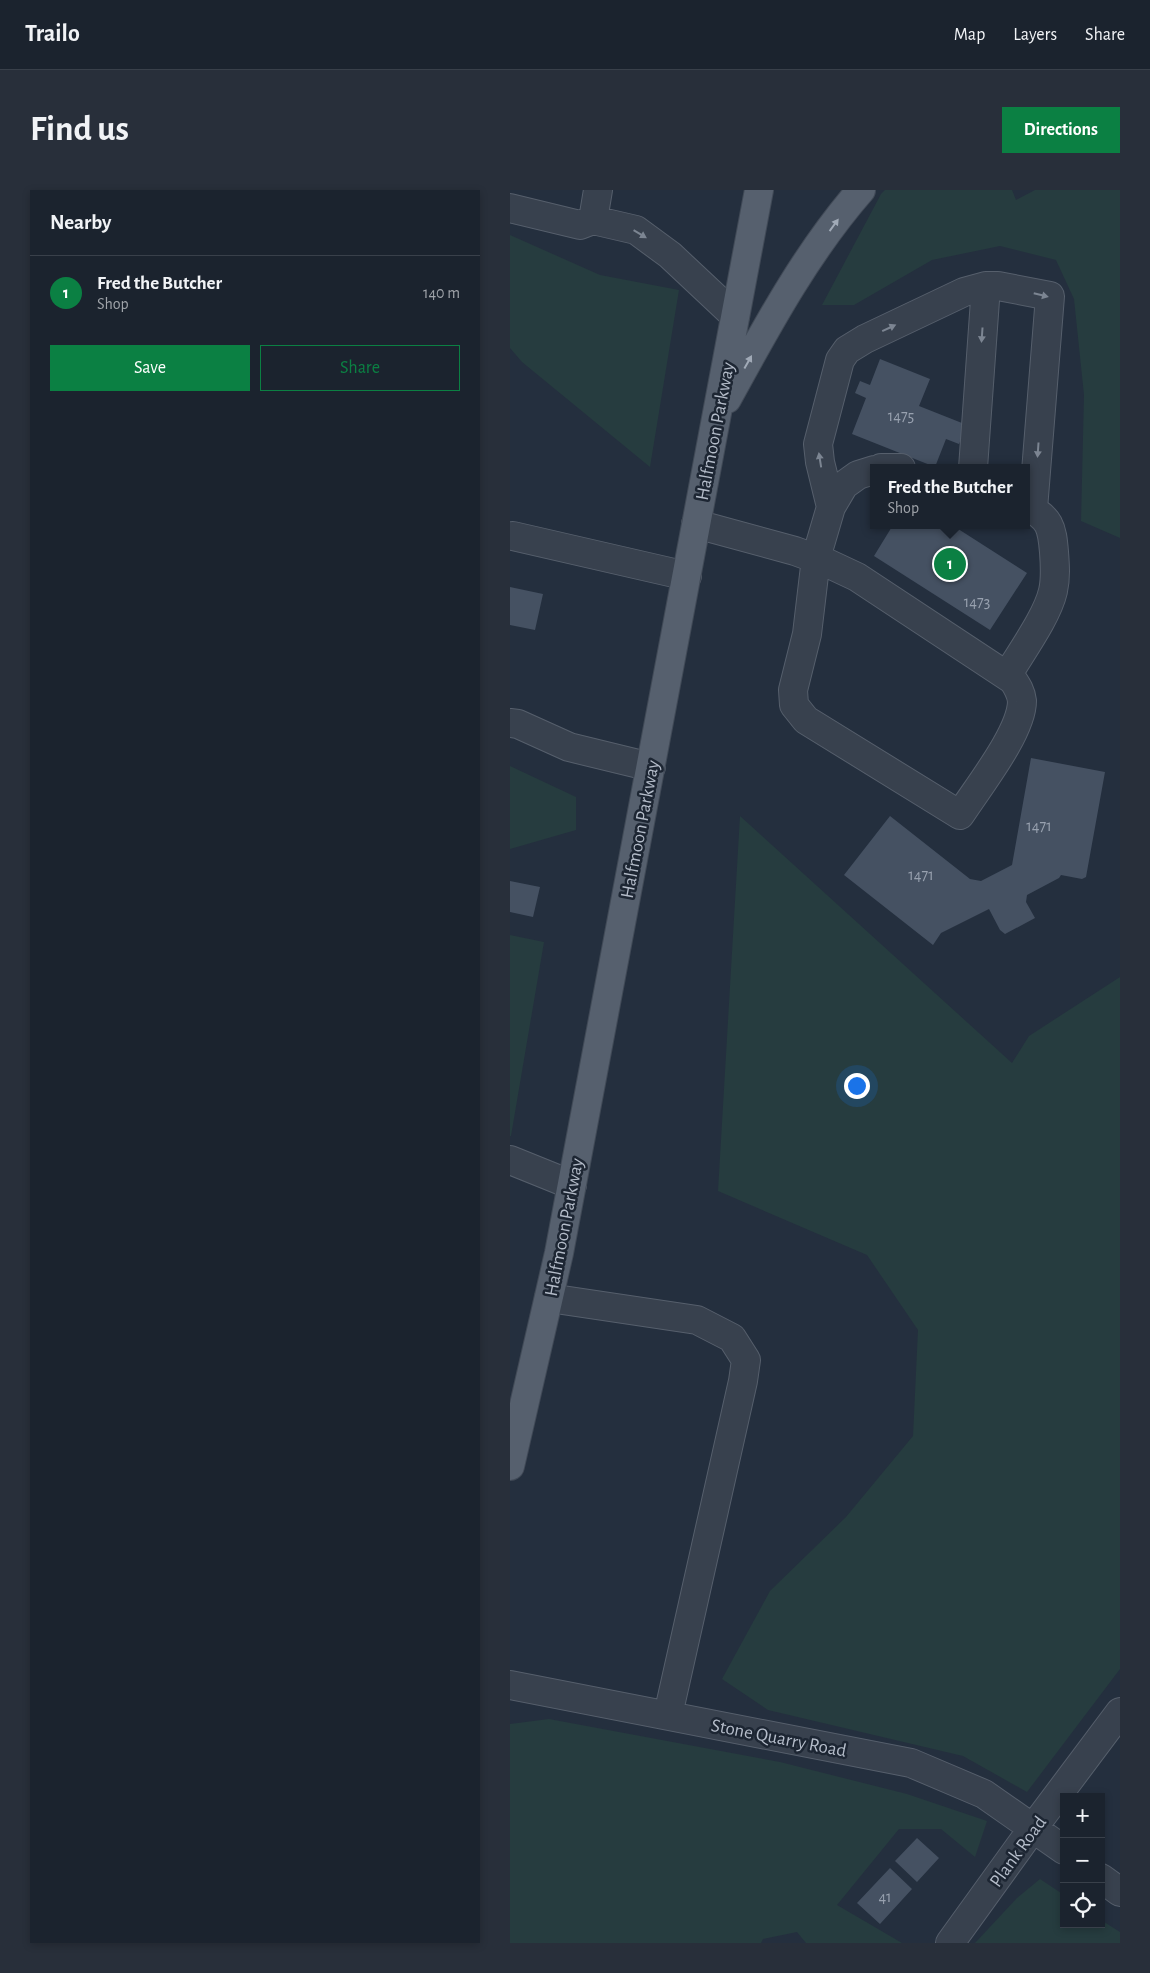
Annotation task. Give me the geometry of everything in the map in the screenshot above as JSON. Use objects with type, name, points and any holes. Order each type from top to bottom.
[{"type":"main road","name":"Halfmoon Parkway","points":[[510,1466],[549,1298],[572,1185],[759,190]]},
{"type":"main road","points":[[716,420],[799,272],[861,190]]},
{"type":"street","points":[[594,220],[598,190]]},
{"type":"street","points":[[510,208],[580,225],[594,220],[636,230],[670,255],[735,316]]},
{"type":"street","points":[[973,464],[986,286]]},
{"type":"street","points":[[832,507],[820,462],[818,444],[840,360],[847,350],[865,339],[964,292],[986,286],[998,286],[1050,296],[1030,508],[1040,513],[1049,523],[1052,534],[1055,575],[1053,592],[1046,609],[1007,676]]},
{"type":"street","points":[[696,524],[795,550],[816,558],[857,577],[1013,680],[1020,690],[1022,700],[1020,717],[1014,733],[960,815],[806,720],[794,704],[794,690],[807,634],[816,558],[832,507],[844,485],[858,475],[870,471]]},
{"type":"street","points":[[513,536],[687,576]]},
{"type":"street","points":[[510,723],[518,724],[569,747],[651,768]]},
{"type":"street","points":[[510,1160],[572,1185]]},
{"type":"street","points":[[549,1298],[696,1320],[732,1338],[746,1360],[743,1382],[668,1715]]},
{"type":"street","name":"Stone Quarry Road","points":[[510,1684],[911,1763],[984,1794],[1060,1847]]},
{"type":"street","name":"Plank Road","points":[[950,1943],[1120,1712]]},
{"type":"street","points":[[1105,1881],[1120,1892]]},
{"type":"green space","points":[[885,190],[1012,190],[1016,200],[1035,190],[1120,190],[1120,538],[1081,521],[1084,395],[1074,299],[1056,260],[1000,246],[932,260],[854,305],[822,305],[881,194]]},
{"type":"green space","points":[[510,235],[600,275],[679,290],[650,467],[522,362],[510,348]]},
{"type":"green space","points":[[510,766],[576,797],[576,830],[510,849]]},
{"type":"green space","points":[[740,816],[1012,1063],[1029,1036],[1120,977],[1120,1669],[1027,1792],[963,1756],[768,1710],[722,1679],[770,1591],[846,1517],[913,1436],[918,1330],[867,1255],[718,1191]]},
{"type":"green space","points":[[510,935],[544,942],[511,1136],[510,1136]]},
{"type":"green space","points":[[549,1719],[780,1762],[907,1794],[987,1821],[975,1857],[941,1829],[899,1829],[837,1905],[902,1943],[806,1943],[797,1932],[763,1939],[761,1943],[510,1943],[510,1724]]},
{"type":"green space","points":[[1040,1879],[1060,1892],[1060,1928],[1105,1928],[1105,1923],[1120,1932],[1120,1943],[975,1943],[1017,1898]]},
{"type":"building","points":[[880,359],[930,379],[919,406],[967,425],[959,444],[946,439],[936,464],[927,464],[852,434],[866,398],[855,393],[860,381],[870,385]]},
{"type":"building","points":[[891,529],[958,529],[1027,573],[990,630],[874,556]]},
{"type":"building","points":[[510,587],[543,594],[535,630],[510,625]]},
{"type":"building","points":[[1031,758],[1105,772],[1086,877],[1082,879],[1061,875],[1059,878],[1027,895],[1026,902],[1035,918],[1005,934],[1000,930],[989,909],[941,933],[933,945],[844,875],[890,816],[970,879],[981,881],[1012,865]]},
{"type":"building","points":[[510,881],[540,887],[533,917],[510,912]]},
{"type":"building","points":[[917,1838],[939,1858],[917,1882],[895,1861]]},
{"type":"building","points":[[890,1868],[912,1889],[880,1924],[857,1903]]},
{"type":"place","name":"Fred the Butcher","points":[[950,564]]}]
